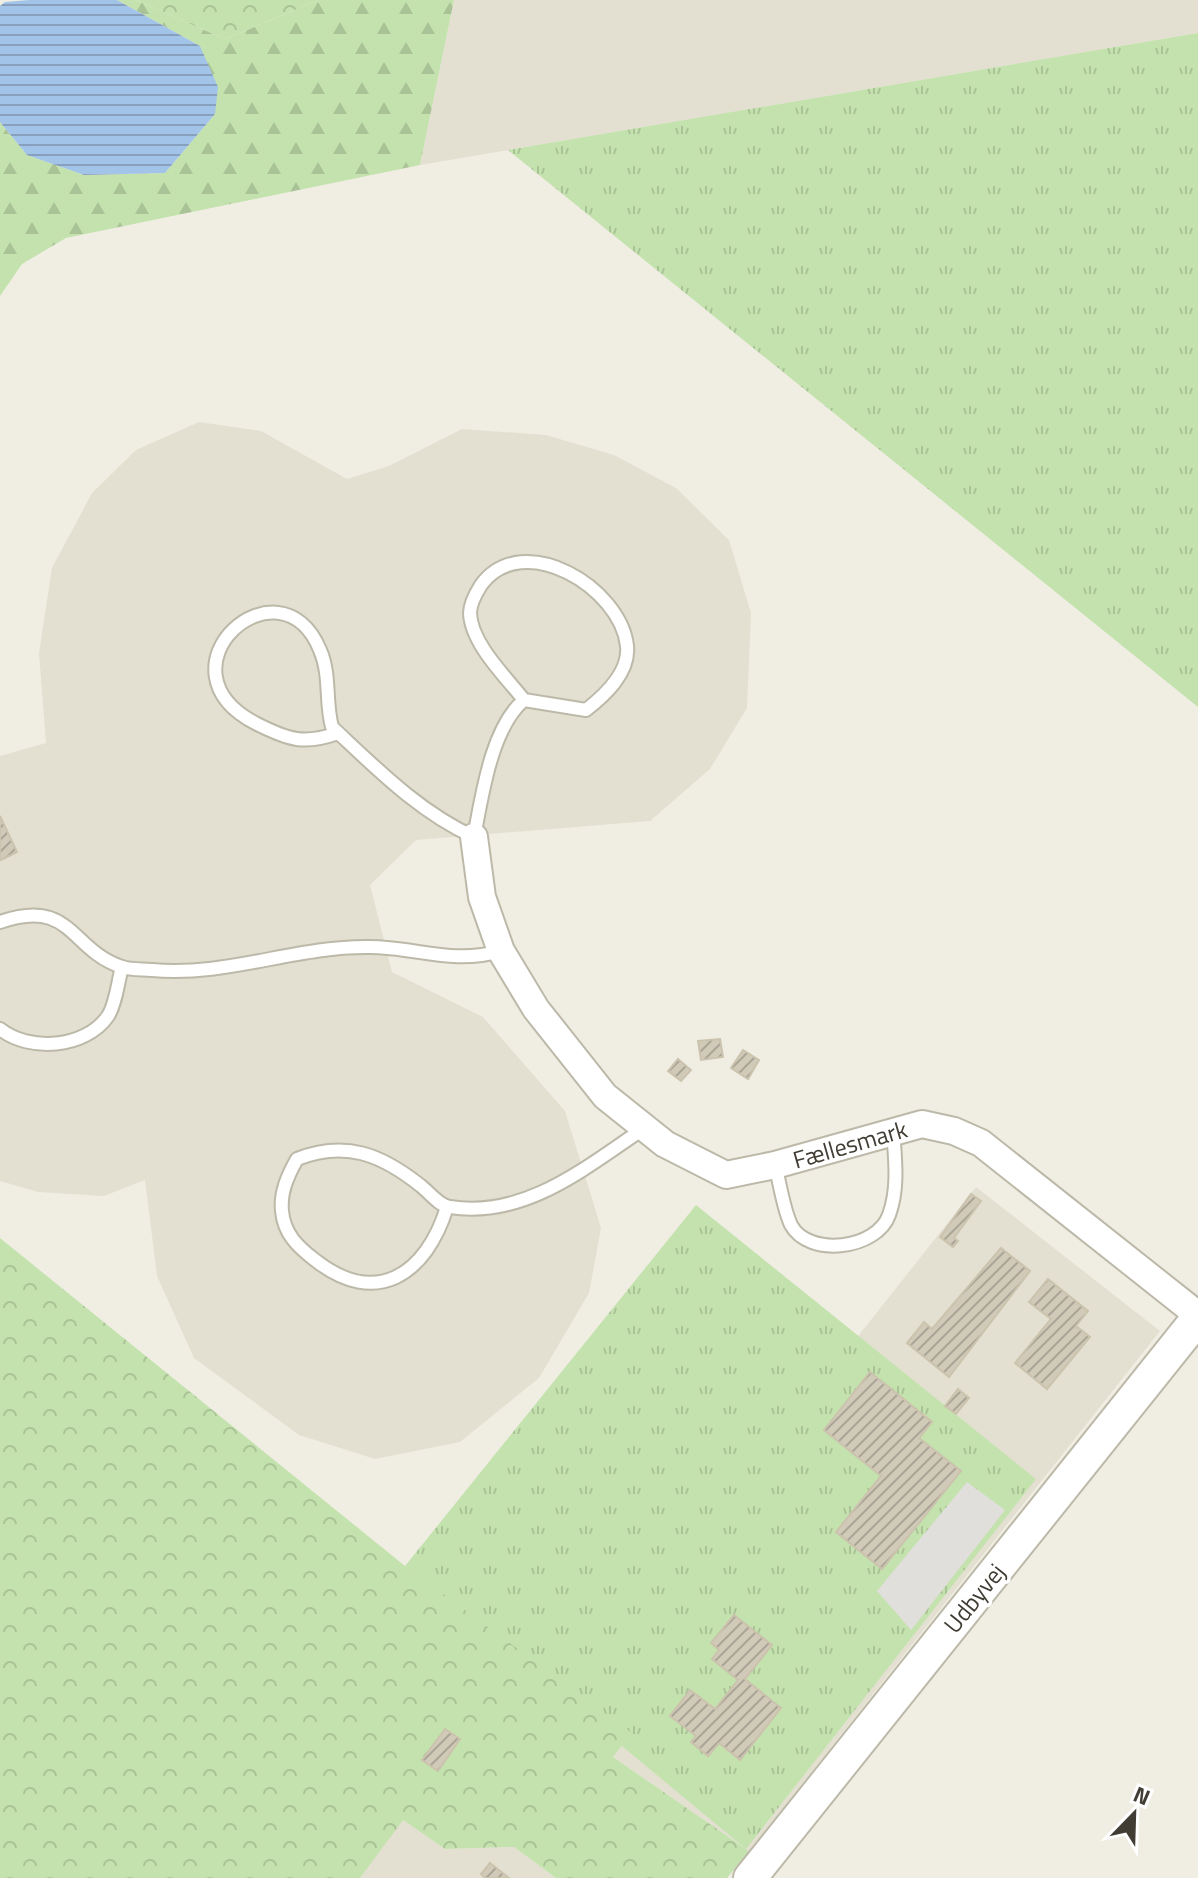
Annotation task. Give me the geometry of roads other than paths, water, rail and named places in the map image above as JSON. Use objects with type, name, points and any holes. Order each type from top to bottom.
[{"type":"street","name":"Fællesmark","points":[[474,837],[482,897],[501,951],[536,1009],[577,1063],[605,1096],[643,1129],[726,1175],[775,1165],[922,1124],[954,1131],[981,1143],[1198,1317]]},
{"type":"street","name":"Udbyvej","points":[[750,1878],[1198,1317]]},
{"type":"lane","points":[[515,561],[560,568],[596,591],[616,621],[627,646],[622,669],[606,694],[586,710],[524,700],[479,639],[470,614],[475,593],[491,572],[515,561]]},
{"type":"lane","points":[[338,733],[312,742],[281,736],[246,718],[220,691],[215,672],[222,643],[236,623],[257,613],[280,614],[303,625],[320,648],[330,689],[332,727],[400,790],[449,826],[474,837]]},
{"type":"lane","name":"Fællesmark","points":[[474,837],[486,772],[514,709],[524,700]]},
{"type":"lane","points":[[0,922],[24,914],[62,922],[101,956],[122,967],[176,972],[228,969],[322,948],[372,947],[474,958],[501,951]]},
{"type":"lane","points":[[0,1029],[35,1045],[77,1039],[107,1016],[122,967]]},
{"type":"lane","points":[[447,1207],[424,1252],[397,1279],[379,1285],[363,1284],[324,1267],[295,1244],[285,1227],[281,1209],[283,1191],[297,1159],[321,1150],[343,1148],[388,1164],[447,1207],[498,1205],[556,1188],[643,1129]]},
{"type":"lane","points":[[775,1165],[791,1225],[804,1239],[827,1246],[865,1240],[888,1218],[896,1182],[893,1130]]},
{"type":"water","points":[[117,0],[200,46],[218,87],[215,114],[165,173],[84,175],[27,155],[0,122],[0,6],[5,2]]}]
